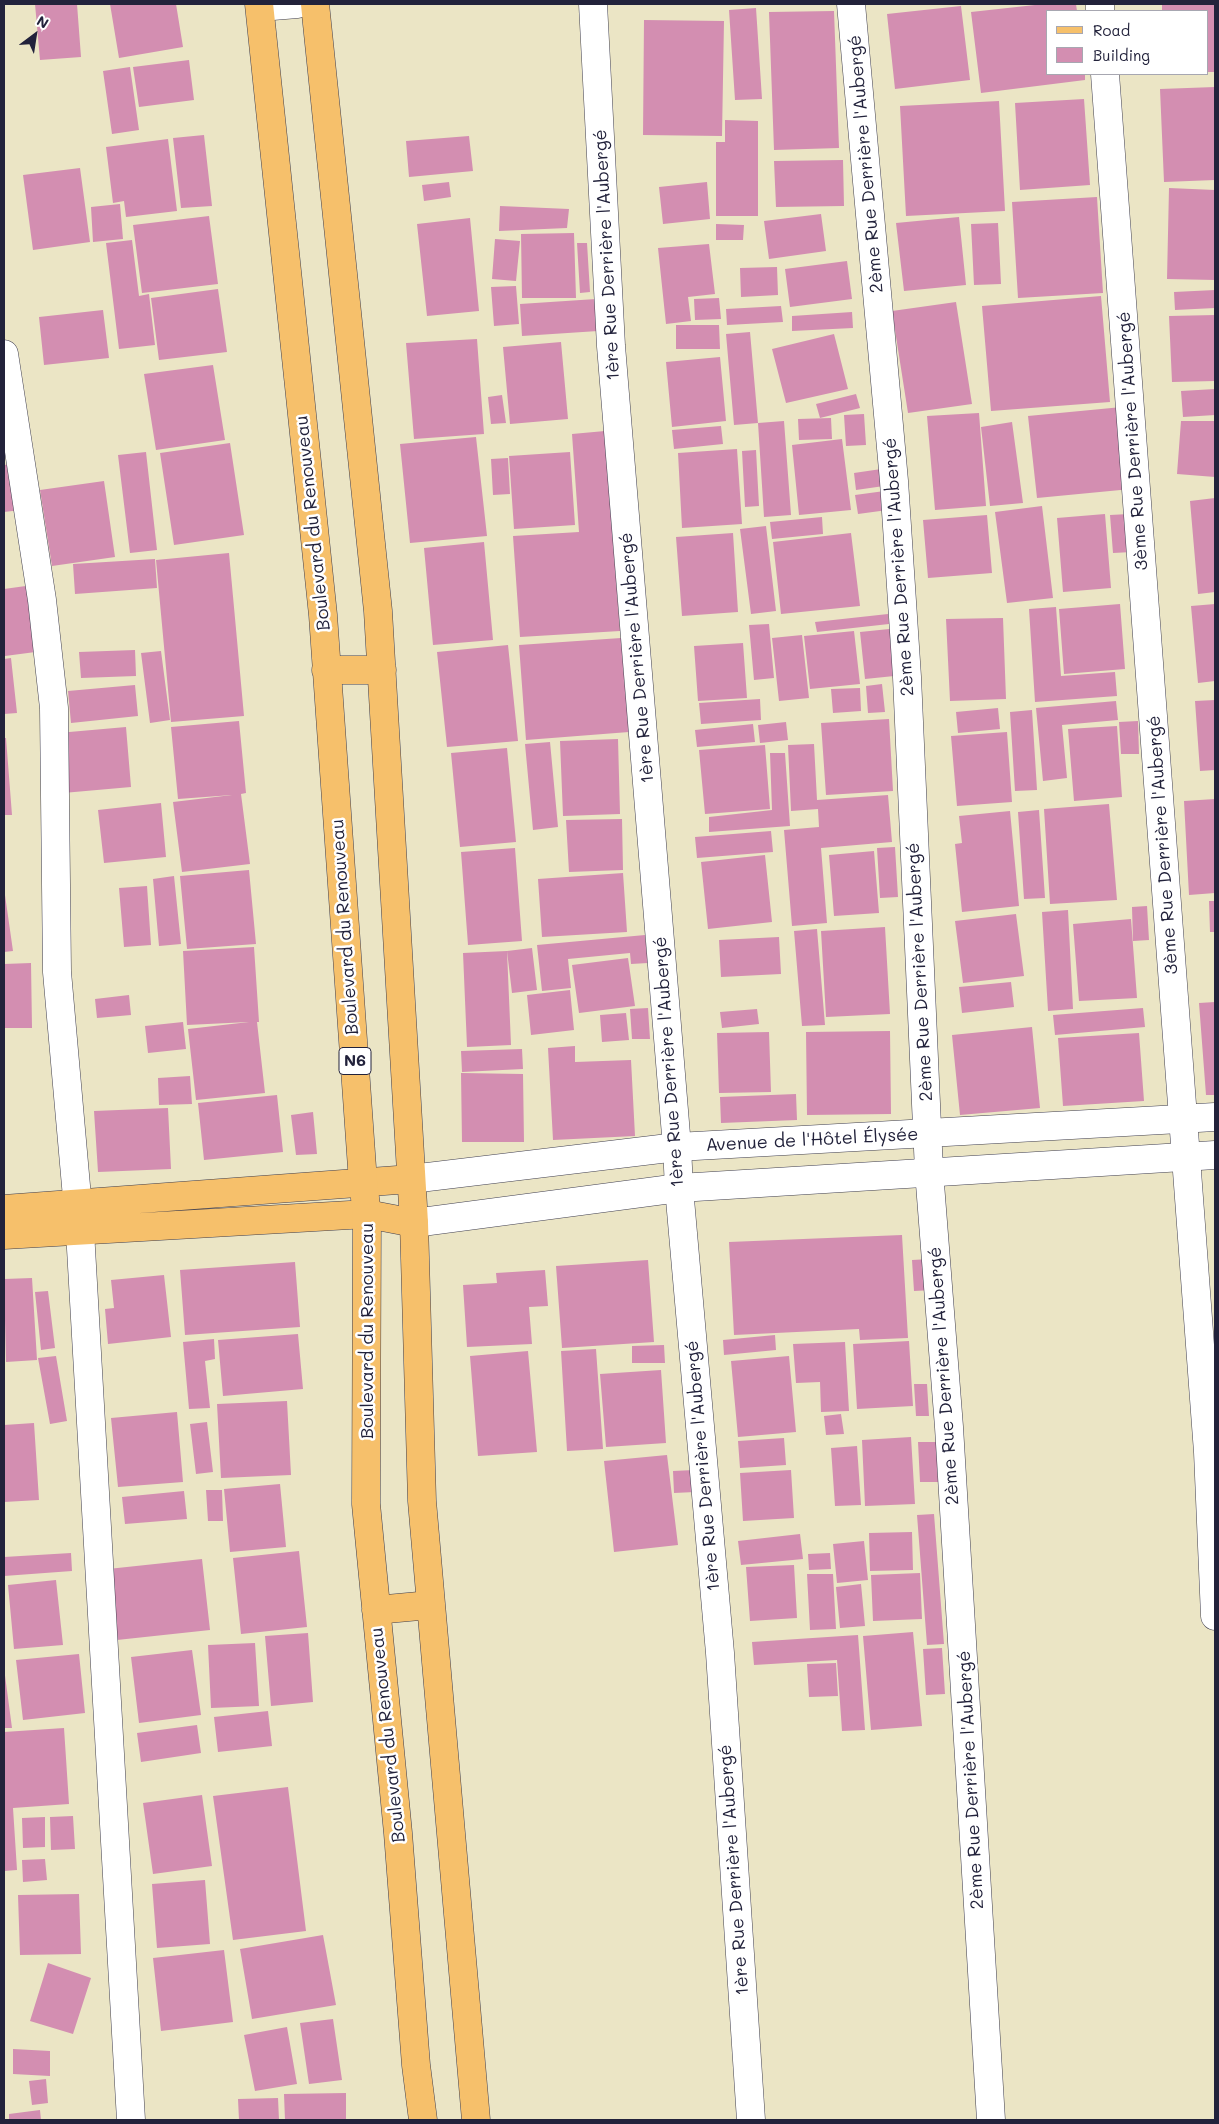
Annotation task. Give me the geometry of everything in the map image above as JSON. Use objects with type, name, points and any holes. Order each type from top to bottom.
[{"type":"main road","points":[[315,4],[378,611],[414,1223],[422,1501],[476,2120]]},
{"type":"main road","name":"Boulevard du Renouveau","points":[[259,6],[323,615],[363,1182],[368,1214],[366,1504],[398,1834],[416,2065],[423,2120]]},
{"type":"main road","points":[[326,670],[382,670]]},
{"type":"main road","points":[[4,1235],[78,1218],[363,1182],[411,1179]]},
{"type":"main road","points":[[4,1209],[78,1218],[368,1214],[414,1223]]},
{"type":"main road","points":[[376,1610],[430,1605]]},
{"type":"street","points":[[259,6],[297,4]]},
{"type":"street","name":"1ère Rue Derrière l'Aubergé","points":[[593,4],[612,346],[679,1188],[720,1653],[751,2120]]},
{"type":"street","name":"2ème Rue Derrière l'Aubergé","points":[[851,4],[894,482],[907,677],[927,1133],[951,1456],[991,2120]]},
{"type":"street","name":"3ème Rue Derrière l'Aubergé","points":[[1105,75],[1208,1452],[1215,1616]]},
{"type":"street","points":[[4,354],[42,600],[54,708],[57,972],[78,1218],[131,2120]]},
{"type":"street","name":"Avenue de l'Hôtel Élysée","points":[[411,1179],[677,1147],[1215,1117]]},
{"type":"street","points":[[414,1223],[679,1188],[930,1171],[1215,1155]]},
{"type":"building","points":[[35,4],[77,4],[81,57],[40,60]]},
{"type":"building","points":[[110,4],[176,4],[183,47],[119,58]]},
{"type":"building","points":[[1044,4],[1076,4],[1077,10],[1046,10],[1046,75],[1085,75],[1085,80],[981,93],[971,12]]},
{"type":"building","points":[[1162,4],[1215,4],[1215,72],[1209,72],[1209,10],[1162,10]]},
{"type":"building","points":[[961,6],[970,80],[895,89],[887,14]]},
{"type":"building","points":[[756,8],[762,99],[735,100],[729,10]]},
{"type":"building","points":[[834,11],[839,148],[774,150],[769,12]]},
{"type":"building","points":[[644,20],[724,21],[722,136],[643,135]]},
{"type":"building","points":[[189,60],[194,100],[139,107],[133,67]]},
{"type":"building","points":[[130,67],[139,130],[112,134],[103,71]]},
{"type":"building","points":[[1215,87],[1215,180],[1164,182],[1160,89]]},
{"type":"building","points":[[1084,99],[1090,185],[1020,190],[1015,103]]},
{"type":"building","points":[[999,101],[1005,211],[906,216],[900,106]]},
{"type":"building","points":[[725,120],[758,121],[758,216],[716,216],[716,142],[725,142]]},
{"type":"building","points":[[204,135],[212,206],[181,208],[173,138]]},
{"type":"building","points":[[469,136],[473,171],[409,177],[406,141]]},
{"type":"building","points":[[168,139],[177,211],[126,217],[124,201],[113,203],[106,147]]},
{"type":"building","points":[[843,160],[844,206],[776,207],[774,161]]},
{"type":"building","points":[[80,168],[90,242],[33,250],[23,175]]},
{"type":"building","points":[[449,182],[451,197],[424,201],[422,185]]},
{"type":"building","points":[[707,182],[710,219],[663,224],[659,187]]},
{"type":"building","points":[[1169,188],[1215,190],[1215,280],[1167,279]]},
{"type":"building","points":[[1097,197],[1103,293],[1018,298],[1012,202]]},
{"type":"building","points":[[120,204],[123,239],[93,242],[91,207]]},
{"type":"building","points":[[500,206],[569,209],[567,228],[499,231]]},
{"type":"building","points":[[821,214],[826,251],[769,259],[764,221]]},
{"type":"building","points":[[209,216],[218,284],[142,293],[133,225]]},
{"type":"building","points":[[959,217],[966,285],[904,291],[896,223]]},
{"type":"building","points":[[470,218],[479,311],[427,316],[417,224]]},
{"type":"building","points":[[998,223],[1001,284],[974,285],[971,224]]},
{"type":"building","points":[[716,224],[744,225],[743,240],[716,240]]},
{"type":"building","points":[[574,233],[576,298],[522,298],[521,234]]},
{"type":"building","points":[[495,239],[520,241],[516,281],[492,279]]},
{"type":"building","points":[[132,240],[139,296],[149,294],[155,345],[119,349],[106,243]]},
{"type":"building","points":[[577,243],[587,243],[590,292],[580,293]]},
{"type":"building","points":[[709,244],[715,294],[688,297],[691,321],[666,324],[658,248]]},
{"type":"building","points":[[847,261],[852,299],[790,307],[785,269]]},
{"type":"building","points":[[777,267],[778,295],[741,297],[740,268]]},
{"type":"building","points":[[516,286],[519,324],[494,326],[491,287]]},
{"type":"building","points":[[218,289],[227,352],[159,360],[151,298]]},
{"type":"building","points":[[1215,290],[1215,308],[1175,310],[1174,292]]},
{"type":"building","points":[[1101,296],[1110,402],[991,411],[982,306]]},
{"type":"building","points":[[719,298],[721,319],[695,320],[694,299]]},
{"type":"building","points":[[596,299],[598,331],[522,336],[520,304]]},
{"type":"building","points":[[956,302],[972,404],[908,413],[892,311]]},
{"type":"building","points":[[781,306],[783,322],[727,325],[726,309]]},
{"type":"building","points":[[103,310],[109,358],[44,365],[39,317]]},
{"type":"building","points":[[852,312],[853,328],[792,331],[792,316]]},
{"type":"building","points":[[1215,315],[1215,381],[1172,382],[1169,316]]},
{"type":"building","points":[[676,325],[719,325],[720,349],[676,349]]},
{"type":"building","points":[[750,332],[758,423],[734,425],[726,334]]},
{"type":"building","points":[[834,334],[848,389],[786,403],[772,349]]},
{"type":"building","points":[[477,339],[484,434],[414,439],[406,343]]},
{"type":"building","points":[[561,342],[568,419],[510,424],[503,347]]},
{"type":"building","points":[[720,357],[726,421],[672,427],[666,362]]},
{"type":"building","points":[[213,365],[225,440],[156,450],[144,374]]},
{"type":"building","points":[[1215,389],[1215,415],[1183,417],[1181,391]]},
{"type":"building","points":[[856,394],[860,408],[820,418],[816,404]]},
{"type":"building","points":[[502,395],[506,423],[491,424],[488,397]]},
{"type":"building","points":[[1122,407],[1131,489],[1037,498],[1028,416]]},
{"type":"building","points":[[979,413],[986,506],[935,510],[927,416]]},
{"type":"building","points":[[864,414],[866,445],[846,446],[844,415]]},
{"type":"building","points":[[831,418],[832,439],[799,440],[798,419]]},
{"type":"building","points":[[784,421],[791,515],[764,517],[758,423]]},
{"type":"building","points":[[1181,421],[1215,421],[1215,477],[1177,474]]},
{"type":"building","points":[[1012,422],[1023,503],[990,506],[981,427]]},
{"type":"building","points":[[721,426],[723,444],[674,449],[672,430]]},
{"type":"building","points":[[605,431],[620,631],[520,637],[513,536],[579,532],[572,434]]},
{"type":"building","points":[[476,437],[487,536],[410,543],[400,444]]},
{"type":"building","points":[[842,439],[851,510],[799,515],[792,445]]},
{"type":"building","points":[[230,443],[244,535],[174,545],[160,453]]},
{"type":"building","points":[[737,449],[742,524],[682,528],[678,453]]},
{"type":"building","points":[[756,450],[759,506],[745,507],[742,451]]},
{"type":"building","points":[[146,452],[157,550],[130,553],[118,455]]},
{"type":"building","points":[[570,452],[575,525],[514,529],[509,456]]},
{"type":"building","points":[[508,458],[510,494],[493,495],[491,459]]},
{"type":"building","points":[[15,464],[21,510],[4,512],[4,465]]},
{"type":"building","points":[[888,468],[891,485],[856,490],[854,473]]},
{"type":"building","points":[[104,481],[115,557],[52,566],[40,490]]},
{"type":"building","points":[[892,490],[895,509],[858,514],[855,495]]},
{"type":"building","points":[[1215,498],[1215,592],[1198,594],[1190,501]]},
{"type":"building","points":[[1042,506],[1053,598],[1007,603],[995,512]]},
{"type":"building","points":[[1105,514],[1111,588],[1063,592],[1057,518]]},
{"type":"building","points":[[1129,514],[1132,552],[1113,553],[1110,515]]},
{"type":"building","points":[[987,515],[992,573],[928,578],[923,520]]},
{"type":"building","points":[[822,517],[823,534],[772,539],[770,522]]},
{"type":"building","points":[[766,526],[776,611],[751,614],[740,529]]},
{"type":"building","points":[[733,533],[738,612],[682,616],[676,537]]},
{"type":"building","points":[[851,533],[860,606],[781,614],[773,542]]},
{"type":"building","points":[[484,542],[493,640],[433,645],[424,548]]},
{"type":"building","points":[[229,553],[244,716],[171,722],[156,560]]},
{"type":"building","points":[[155,559],[157,588],[75,594],[73,564]]},
{"type":"building","points":[[33,585],[43,651],[5,656],[4,589]]},
{"type":"building","points":[[1120,604],[1125,669],[1064,674],[1059,609]]},
{"type":"building","points":[[1215,604],[1215,681],[1198,683],[1191,606]]},
{"type":"building","points":[[1056,607],[1061,676],[1115,672],[1117,696],[1035,702],[1029,609]]},
{"type":"building","points":[[888,614],[889,624],[817,632],[815,622]]},
{"type":"building","points":[[1003,618],[1006,699],[950,701],[946,619]]},
{"type":"building","points":[[769,624],[774,678],[754,680],[749,625]]},
{"type":"building","points":[[899,628],[904,675],[865,679],[860,632]]},
{"type":"building","points":[[854,631],[860,684],[810,689],[804,636]]},
{"type":"building","points":[[802,635],[809,698],[779,701],[772,638]]},
{"type":"building","points":[[621,638],[629,732],[526,740],[519,645]]},
{"type":"building","points":[[743,643],[747,698],[698,701],[694,646]]},
{"type":"building","points":[[508,645],[518,741],[447,747],[437,652]]},
{"type":"building","points":[[135,650],[136,676],[81,678],[79,652]]},
{"type":"building","points":[[161,651],[170,720],[150,723],[141,653]]},
{"type":"building","points":[[11,658],[17,713],[4,714],[4,659]]},
{"type":"building","points":[[882,684],[885,712],[868,713],[866,686]]},
{"type":"building","points":[[135,685],[138,716],[71,723],[68,691]]},
{"type":"building","points":[[860,688],[861,711],[833,713],[831,689]]},
{"type":"building","points":[[760,699],[761,720],[701,724],[699,703]]},
{"type":"building","points":[[1215,700],[1215,770],[1200,771],[1195,701]]},
{"type":"building","points":[[1116,701],[1118,720],[1062,725],[1067,778],[1043,781],[1036,708]]},
{"type":"building","points":[[998,708],[1000,729],[958,733],[956,712]]},
{"type":"building","points":[[1032,710],[1037,790],[1015,791],[1010,712]]},
{"type":"building","points":[[889,719],[893,791],[826,795],[821,723]]},
{"type":"building","points":[[239,721],[246,793],[241,794],[250,864],[182,872],[173,802],[232,795],[178,799],[171,727]]},
{"type":"building","points":[[1138,721],[1139,754],[1121,754],[1119,722]]},
{"type":"building","points":[[786,722],[788,740],[760,743],[758,725]]},
{"type":"building","points":[[753,724],[755,742],[697,747],[695,730]]},
{"type":"building","points":[[1117,726],[1122,797],[1074,801],[1068,729]]},
{"type":"building","points":[[126,727],[131,787],[63,793],[58,733]]},
{"type":"building","points":[[1007,732],[1012,802],[957,806],[951,736]]},
{"type":"building","points":[[4,738],[6,738],[12,815],[4,815]]},
{"type":"building","points":[[618,739],[620,814],[563,816],[560,741]]},
{"type":"building","points":[[550,742],[558,827],[533,830],[525,744]]},
{"type":"building","points":[[814,744],[817,800],[888,795],[892,842],[821,848],[827,923],[792,926],[784,830],[819,827],[818,809],[791,811],[788,745]]},
{"type":"building","points":[[765,745],[770,809],[705,814],[699,750]]},
{"type":"building","points":[[507,748],[516,842],[460,847],[451,753]]},
{"type":"building","points":[[770,753],[785,753],[790,826],[709,832],[709,817],[772,810]]},
{"type":"building","points":[[1215,799],[1215,893],[1189,895],[1184,801]]},
{"type":"building","points":[[161,803],[166,857],[104,863],[98,810]]},
{"type":"building","points":[[1109,804],[1117,900],[1050,904],[1044,809]]},
{"type":"building","points":[[1039,810],[1045,898],[1024,899],[1018,812]]},
{"type":"building","points":[[1010,811],[1019,906],[962,912],[955,844],[962,843],[959,816]]},
{"type":"building","points":[[622,819],[623,870],[569,872],[566,820]]},
{"type":"building","points":[[771,831],[773,852],[697,858],[695,837]]},
{"type":"building","points":[[895,847],[898,897],[880,898],[877,848]]},
{"type":"building","points":[[515,848],[522,941],[468,945],[461,852]]},
{"type":"building","points":[[874,851],[879,913],[834,916],[829,855]]},
{"type":"building","points":[[765,855],[772,922],[708,929],[701,862]]},
{"type":"building","points":[[249,870],[256,944],[187,949],[180,876]]},
{"type":"building","points":[[623,873],[627,932],[542,937],[538,879]]},
{"type":"building","points":[[174,876],[181,944],[159,946],[153,879]]},
{"type":"building","points":[[147,886],[151,945],[124,947],[119,888]]},
{"type":"building","points":[[4,888],[13,951],[4,952]]},
{"type":"building","points":[[1209,901],[1215,901],[1215,932],[1210,932]]},
{"type":"building","points":[[1147,906],[1149,940],[1133,941],[1132,907]]},
{"type":"building","points":[[1068,910],[1073,1009],[1048,1011],[1042,912]]},
{"type":"building","points":[[1016,914],[1024,976],[963,983],[955,921]]},
{"type":"building","points":[[1131,919],[1137,998],[1079,1001],[1073,924]]},
{"type":"building","points":[[885,927],[890,1014],[826,1017],[821,931]]},
{"type":"building","points":[[817,929],[825,1025],[802,1026],[794,931]]},
{"type":"building","points":[[645,935],[648,963],[631,964],[630,953],[568,959],[571,988],[542,991],[537,945]]},
{"type":"building","points":[[779,937],[781,974],[721,977],[719,940]]},
{"type":"building","points":[[254,947],[259,1022],[257,1022],[265,1093],[196,1100],[188,1029],[249,1022],[187,1025],[183,951]]},
{"type":"building","points":[[532,948],[537,990],[512,993],[507,951]]},
{"type":"building","points":[[507,951],[511,1045],[467,1047],[463,953]]},
{"type":"building","points":[[628,958],[635,1006],[579,1013],[572,965]]},
{"type":"building","points":[[31,963],[32,1028],[4,1028],[4,964]]},
{"type":"building","points":[[1011,982],[1014,1007],[962,1013],[959,987]]},
{"type":"building","points":[[570,990],[574,1030],[531,1035],[527,995]]},
{"type":"building","points":[[129,995],[131,1015],[97,1018],[95,999]]},
{"type":"building","points":[[1215,1002],[1215,1095],[1206,1095],[1199,1003]]},
{"type":"building","points":[[648,1008],[650,1039],[632,1039],[630,1009]]},
{"type":"building","points":[[1143,1008],[1145,1027],[1055,1035],[1053,1015]]},
{"type":"building","points":[[757,1009],[759,1024],[722,1028],[720,1012]]},
{"type":"building","points":[[626,1013],[629,1040],[602,1042],[600,1015]]},
{"type":"building","points":[[183,1022],[186,1049],[148,1053],[145,1026]]},
{"type":"building","points":[[1032,1027],[1040,1108],[960,1115],[952,1035]]},
{"type":"building","points":[[890,1031],[891,1114],[807,1115],[806,1032]]},
{"type":"building","points":[[769,1032],[771,1092],[719,1093],[717,1033]]},
{"type":"building","points":[[1139,1033],[1144,1101],[1063,1106],[1058,1038]]},
{"type":"building","points":[[575,1046],[575,1062],[631,1060],[635,1136],[553,1140],[548,1048]]},
{"type":"building","points":[[522,1049],[523,1069],[462,1072],[461,1051]]},
{"type":"building","points":[[461,1073],[523,1074],[524,1142],[462,1142]]},
{"type":"building","points":[[190,1076],[192,1104],[159,1105],[158,1078]]},
{"type":"building","points":[[796,1094],[797,1120],[721,1123],[720,1097]]},
{"type":"building","points":[[277,1095],[283,1152],[204,1160],[198,1103]]},
{"type":"building","points":[[168,1108],[171,1169],[98,1172],[94,1111]]},
{"type":"building","points":[[313,1112],[317,1154],[296,1155],[291,1115]]},
{"type":"building","points":[[902,1235],[908,1338],[860,1340],[859,1329],[734,1335],[729,1242]]},
{"type":"building","points":[[930,1259],[933,1290],[914,1291],[912,1260]]},
{"type":"building","points":[[648,1260],[654,1342],[562,1348],[556,1266]]},
{"type":"building","points":[[295,1262],[300,1327],[185,1335],[180,1270]]},
{"type":"building","points":[[545,1270],[548,1306],[529,1307],[532,1344],[467,1347],[463,1285],[497,1283],[496,1273]]},
{"type":"building","points":[[164,1275],[171,1337],[108,1344],[105,1309],[114,1308],[111,1280]]},
{"type":"building","points":[[32,1278],[37,1360],[6,1362],[4,1279]]},
{"type":"building","points":[[48,1291],[55,1348],[41,1350],[35,1292]]},
{"type":"building","points":[[298,1334],[303,1389],[223,1396],[218,1340]]},
{"type":"building","points":[[775,1335],[776,1350],[724,1355],[723,1340]]},
{"type":"building","points":[[214,1339],[215,1359],[205,1361],[210,1408],[189,1409],[183,1342]]},
{"type":"building","points":[[909,1341],[913,1406],[857,1409],[853,1344]]},
{"type":"building","points":[[845,1342],[849,1411],[821,1412],[820,1382],[796,1383],[793,1344]]},
{"type":"building","points":[[664,1345],[665,1363],[632,1363],[632,1346]]},
{"type":"building","points":[[596,1349],[603,1449],[567,1451],[561,1351]]},
{"type":"building","points":[[528,1351],[537,1452],[478,1456],[470,1356]]},
{"type":"building","points":[[56,1356],[67,1421],[50,1424],[38,1358]]},
{"type":"building","points":[[789,1356],[796,1432],[738,1437],[731,1361]]},
{"type":"building","points":[[661,1370],[666,1443],[606,1447],[600,1374]]},
{"type":"building","points":[[914,1384],[927,1384],[929,1416],[916,1416]]},
{"type":"building","points":[[287,1401],[291,1475],[221,1478],[217,1404]]},
{"type":"building","points":[[177,1412],[183,1482],[118,1487],[111,1418]]},
{"type":"building","points":[[841,1414],[844,1434],[826,1435],[824,1416]]},
{"type":"building","points":[[207,1422],[213,1472],[196,1474],[190,1424]]},
{"type":"building","points":[[34,1423],[39,1500],[4,1502],[4,1425]]},
{"type":"building","points":[[911,1437],[915,1504],[865,1506],[862,1440]]},
{"type":"building","points":[[784,1438],[786,1465],[740,1468],[738,1441]]},
{"type":"building","points":[[918,1442],[937,1442],[938,1482],[920,1482]]},
{"type":"building","points":[[857,1446],[861,1505],[835,1506],[831,1448]]},
{"type":"building","points":[[667,1455],[678,1545],[614,1552],[604,1461]]},
{"type":"building","points":[[694,1470],[695,1492],[674,1493],[673,1471]]},
{"type":"building","points":[[791,1470],[794,1518],[743,1521],[740,1473]]},
{"type":"building","points":[[280,1484],[286,1547],[230,1552],[224,1489]]},
{"type":"building","points":[[206,1490],[222,1490],[223,1521],[208,1521]]},
{"type":"building","points":[[184,1491],[187,1519],[125,1524],[122,1497]]},
{"type":"building","points":[[934,1514],[944,1644],[927,1645],[917,1515]]},
{"type":"building","points":[[912,1532],[913,1570],[870,1571],[869,1533]]},
{"type":"building","points":[[800,1534],[803,1559],[741,1565],[738,1541]]},
{"type":"building","points":[[864,1541],[868,1580],[837,1583],[833,1544]]},
{"type":"building","points":[[299,1551],[307,1627],[241,1634],[233,1558]]},
{"type":"building","points":[[71,1553],[72,1571],[4,1576],[4,1557]]},
{"type":"building","points":[[830,1553],[831,1569],[809,1570],[808,1554]]},
{"type":"building","points":[[202,1559],[210,1630],[117,1640],[108,1569]]},
{"type":"building","points":[[794,1565],[797,1618],[750,1621],[746,1567]]},
{"type":"building","points":[[920,1573],[922,1619],[873,1621],[871,1575]]},
{"type":"building","points":[[807,1574],[833,1574],[836,1629],[810,1630]]},
{"type":"building","points":[[56,1580],[63,1645],[14,1649],[8,1585]]},
{"type":"building","points":[[861,1584],[865,1626],[840,1628],[836,1587]]},
{"type":"building","points":[[913,1632],[922,1726],[871,1730],[863,1636]]},
{"type":"building","points":[[308,1633],[313,1702],[271,1706],[265,1636]]},
{"type":"building","points":[[858,1635],[865,1730],[842,1731],[837,1660],[754,1665],[752,1642]]},
{"type":"building","points":[[255,1643],[259,1706],[211,1708],[208,1645]]},
{"type":"building","points":[[942,1648],[945,1694],[926,1695],[923,1649]]},
{"type":"building","points":[[192,1650],[201,1715],[139,1723],[131,1657]]},
{"type":"building","points":[[79,1654],[85,1713],[23,1720],[16,1660]]},
{"type":"building","points":[[836,1663],[838,1696],[809,1697],[807,1664]]},
{"type":"building","points":[[4,1668],[12,1728],[4,1728]]},
{"type":"building","points":[[268,1711],[272,1746],[218,1752],[214,1717]]},
{"type":"building","points":[[197,1725],[201,1753],[141,1762],[137,1733]]},
{"type":"building","points":[[64,1728],[69,1804],[13,1808],[17,1870],[4,1871],[4,1732]]},
{"type":"building","points":[[288,1787],[306,1931],[233,1940],[213,1796]]},
{"type":"building","points":[[202,1795],[212,1866],[153,1874],[143,1803]]},
{"type":"building","points":[[73,1816],[75,1849],[51,1850],[50,1817]]},
{"type":"building","points":[[45,1817],[45,1847],[23,1848],[22,1818]]},
{"type":"building","points":[[45,1859],[47,1880],[23,1882],[22,1860]]},
{"type":"building","points":[[205,1880],[210,1944],[157,1948],[152,1884]]},
{"type":"building","points":[[79,1894],[81,1954],[20,1955],[18,1895]]},
{"type":"building","points":[[323,1935],[336,2005],[252,2019],[240,1949]]},
{"type":"building","points":[[224,1950],[233,2022],[161,2031],[153,1958]]},
{"type":"building","points":[[48,1963],[91,1978],[73,2034],[30,2021]]},
{"type":"building","points":[[333,2019],[342,2080],[309,2084],[300,2023]]},
{"type":"building","points":[[287,2027],[297,2084],[255,2091],[244,2035]]},
{"type":"building","points":[[13,2049],[50,2051],[50,2076],[13,2074]]},
{"type":"building","points":[[46,2079],[48,2103],[32,2105],[29,2081]]},
{"type":"building","points":[[346,2093],[346,2120],[285,2120],[284,2094]]},
{"type":"building","points":[[278,2098],[279,2120],[239,2120],[238,2099]]},
{"type":"building","points":[[40,2110],[41,2120],[9,2120],[9,2114]]}]
